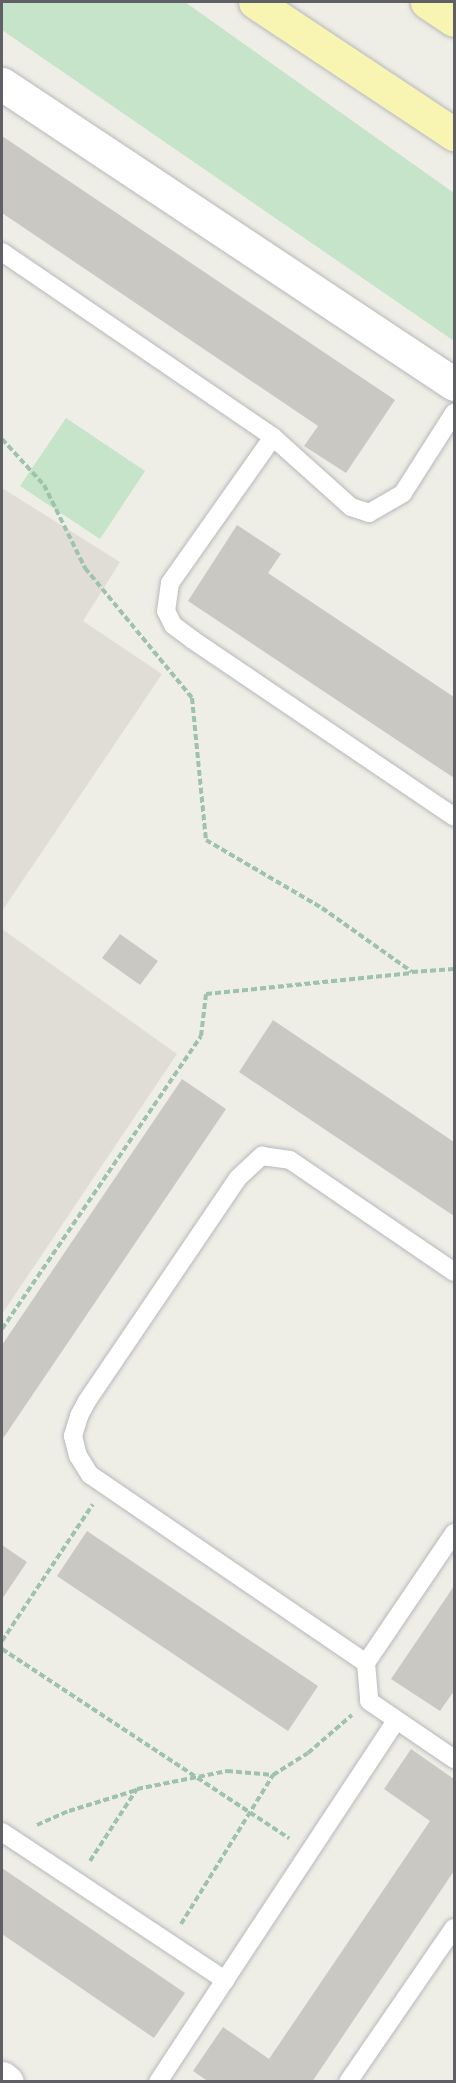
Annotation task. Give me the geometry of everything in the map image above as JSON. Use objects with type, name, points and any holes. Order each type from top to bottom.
[{"type":"main road","points":[[255,2],[454,134]]},
{"type":"main road","points":[[427,2],[454,20]]},
{"type":"street","points":[[2,84],[454,384]]},
{"type":"street","points":[[2,2078],[8,2082]]},
{"type":"lane","points":[[2,252],[273,437],[351,507],[369,513],[403,493],[454,413]]},
{"type":"lane","points":[[273,437],[170,583],[166,611],[173,625],[193,640],[454,817]]},
{"type":"lane","points":[[366,1663],[105,1486],[90,1474],[78,1456],[73,1436],[79,1416],[238,1178],[262,1156],[290,1160],[454,1272]]},
{"type":"lane","points":[[454,1533],[366,1663],[369,1701],[454,1759]]},
{"type":"lane","points":[[158,2082],[396,1721]]},
{"type":"lane","points":[[6,1835],[225,1980]]},
{"type":"lane","points":[[348,2082],[454,1928]]},
{"type":"path","points":[[2,439],[44,485],[85,568],[192,698],[206,840],[322,908],[412,972]]},
{"type":"path","points":[[2,1329],[201,1036],[206,994],[454,969]]},
{"type":"path","points":[[2,1641],[105,1486]]},
{"type":"path","points":[[2,1649],[309,1851]]},
{"type":"path","points":[[168,1944],[273,1775],[308,1753],[369,1701]]},
{"type":"path","points":[[6,1835],[137,1789],[227,1771],[273,1775]]},
{"type":"path","points":[[76,1882],[137,1789]]},
{"type":"shaded area","points":[[2,488],[120,562],[83,621],[162,674],[2,911]]},
{"type":"shaded area","points":[[2,929],[177,1054],[2,1314]]},
{"type":"green space","points":[[2,2],[185,2],[454,193],[454,341],[2,30]]},
{"type":"green space","points":[[66,418],[145,471],[100,539],[20,486]]},
{"type":"building","points":[[2,136],[395,400],[346,473],[304,446],[318,426],[2,213]]},
{"type":"building","points":[[237,525],[281,554],[268,573],[454,697],[454,778],[188,601]]},
{"type":"building","points":[[120,934],[158,961],[140,985],[102,958]]},
{"type":"building","points":[[273,1020],[454,1142],[454,1216],[239,1072]]},
{"type":"building","points":[[182,1079],[226,1109],[2,1440],[2,1345]]},
{"type":"building","points":[[87,1531],[318,1686],[288,1731],[57,1576]]},
{"type":"building","points":[[2,1545],[27,1562],[2,1599]]},
{"type":"building","points":[[454,1586],[454,1691],[440,1711],[391,1679]]},
{"type":"building","points":[[411,1749],[454,1779],[454,1871],[312,2082],[209,2082],[193,2071],[223,2027],[269,2059],[430,1821],[384,1789]]},
{"type":"building","points":[[2,1868],[185,1993],[154,2038],[2,1934]]}]
